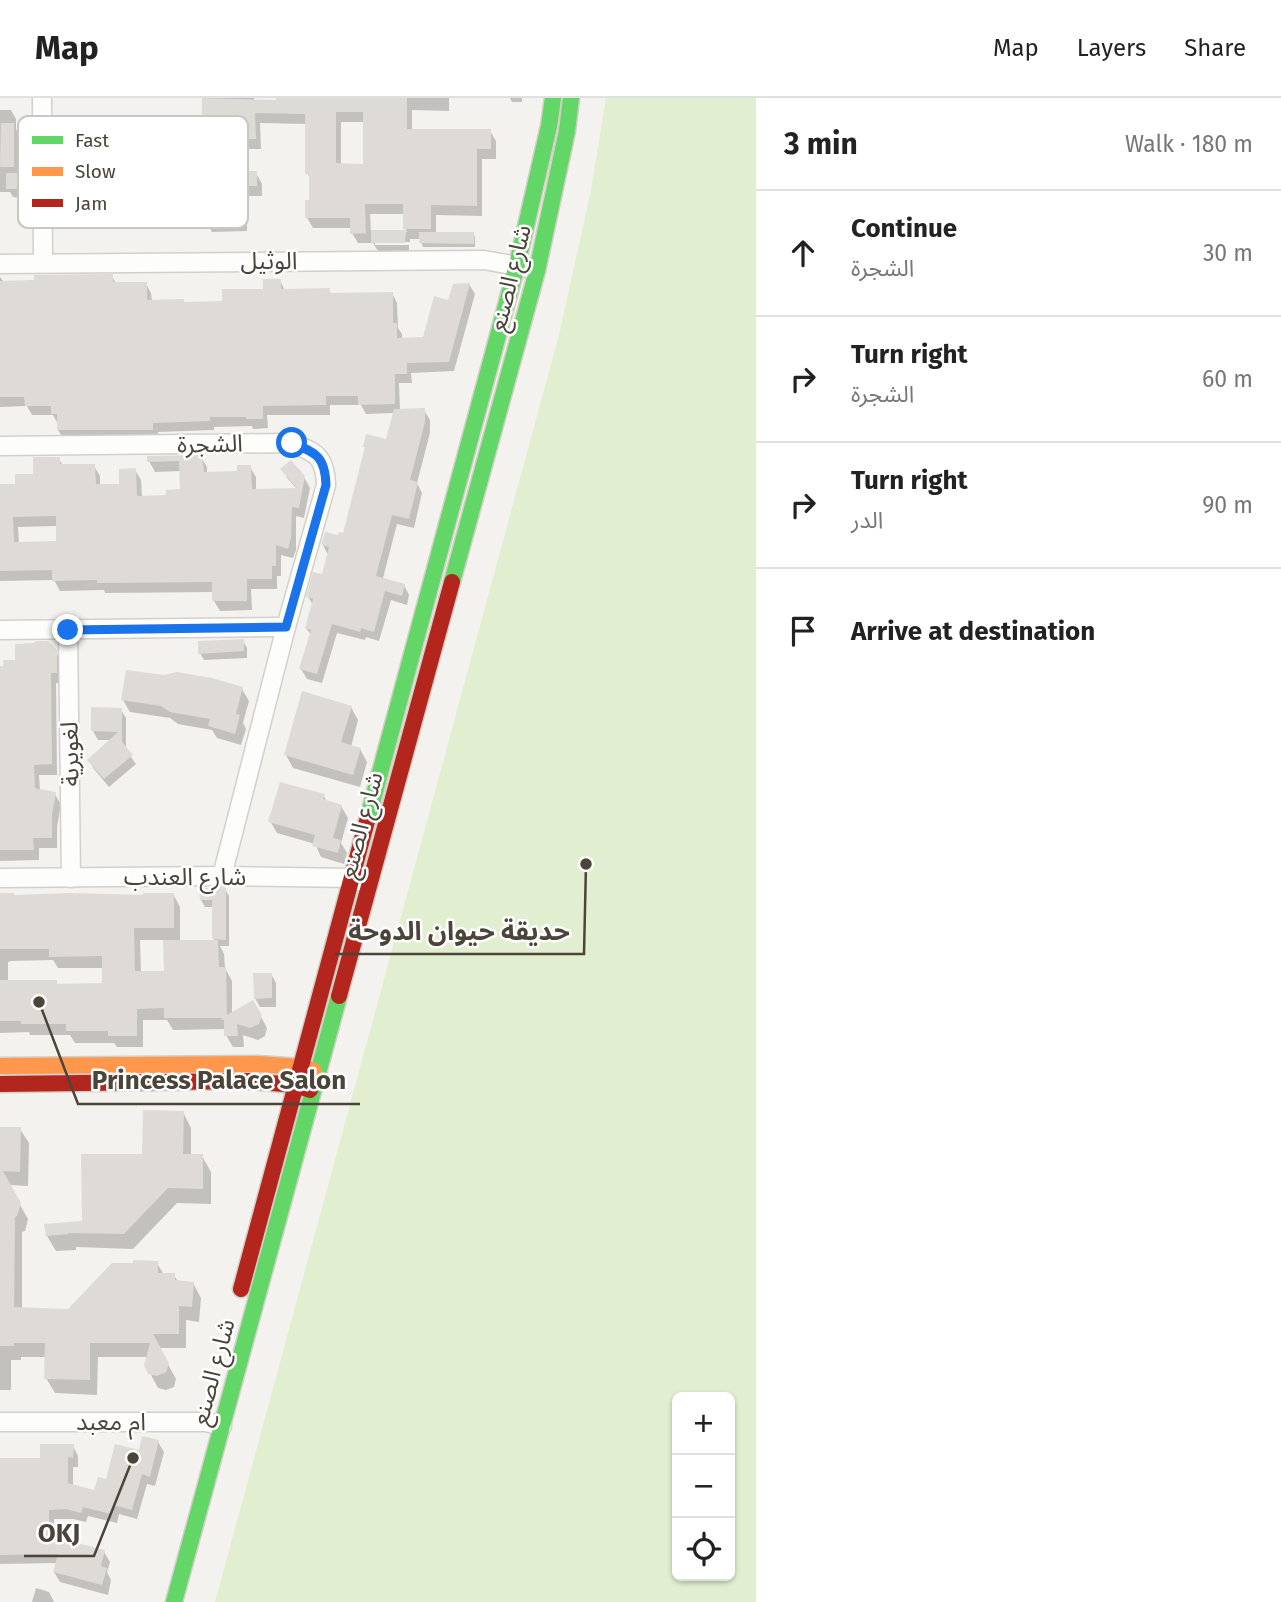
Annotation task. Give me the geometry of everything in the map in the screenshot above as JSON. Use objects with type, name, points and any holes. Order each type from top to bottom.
[{"type":"street","points":[[41,98],[41,116]]},
{"type":"street","name":"شارع الصنع","points":[[174,1602],[210,1423],[318,1072],[360,883],[454,501],[517,265],[553,98]]},
{"type":"street","name":"شارع الصنع","points":[[238,1301],[295,1085],[360,883],[472,507],[537,271],[567,131],[571,98]]},
{"type":"street","points":[[43,228],[43,262]]},
{"type":"street","name":"الوثيل","points":[[0,264],[484,260],[537,271]]},
{"type":"street","name":"الشجرة","points":[[0,446],[292,443],[321,459],[326,485],[286,627],[222,876]]},
{"type":"street","points":[[454,501],[472,507]]},
{"type":"street","points":[[0,630],[286,627]]},
{"type":"street","name":"لغويرية","points":[[68,630],[71,878]]},
{"type":"street","name":"شارع العندب","points":[[0,878],[222,876],[360,883]]},
{"type":"street","points":[[0,1066],[258,1064],[301,1067],[318,1072]]},
{"type":"street","points":[[0,1084],[249,1081],[295,1085],[313,1091]]},
{"type":"street","name":"ام معبد","points":[[0,1422],[210,1423]]},
{"type":"green space","points":[[606,98],[756,98],[756,1602],[215,1602],[560,331],[591,190]]},
{"type":"building","points":[[202,98],[407,98],[407,129],[491,129],[491,149],[477,149],[477,206],[431,205],[431,229],[403,229],[403,204],[365,204],[366,233],[350,234],[350,218],[305,218],[305,200],[309,200],[309,174],[305,174],[305,114],[255,113],[256,139],[248,139],[248,116],[202,116]],"holes":[[[336,112],[363,112],[363,164],[336,163]]]},
{"type":"building","points":[[1,123],[14,123],[14,167],[0,167]]},
{"type":"building","points":[[248,171],[257,171],[257,186],[248,186]]},
{"type":"building","points":[[6,173],[18,173],[18,189],[6,189]]},
{"type":"building","points":[[371,230],[406,230],[405,243],[371,243]]},
{"type":"building","points":[[419,232],[474,232],[474,244],[419,243]]},
{"type":"building","points":[[113,274],[113,282],[147,282],[147,300],[222,301],[222,289],[263,289],[263,279],[281,279],[281,289],[330,288],[330,293],[393,292],[393,323],[397,323],[397,338],[423,337],[434,296],[448,300],[453,284],[470,283],[449,362],[407,363],[407,374],[395,374],[395,404],[358,405],[358,396],[326,396],[326,405],[263,406],[263,419],[210,417],[210,421],[153,423],[153,430],[57,430],[57,414],[51,414],[51,406],[25,406],[24,397],[0,397],[0,281],[34,280],[34,275]]},
{"type":"building","points":[[425,408],[425,422],[410,480],[418,482],[409,519],[392,515],[376,576],[405,584],[402,596],[385,591],[374,632],[361,628],[360,632],[332,624],[317,674],[299,669],[311,630],[305,628],[313,599],[306,597],[313,572],[322,574],[329,547],[321,545],[325,532],[338,535],[339,532],[343,533],[366,434],[386,439],[394,409]]},
{"type":"building","points":[[202,455],[204,472],[237,471],[237,465],[251,465],[252,489],[297,488],[280,469],[291,460],[305,476],[299,508],[292,507],[288,549],[276,545],[276,566],[272,566],[272,579],[247,579],[247,601],[212,601],[212,582],[52,581],[52,570],[0,571],[0,484],[15,484],[15,474],[33,474],[33,457],[60,457],[60,464],[95,464],[96,484],[119,484],[119,469],[136,468],[137,496],[166,495],[166,490],[180,489],[179,461],[147,462],[147,456]],"holes":[[[56,516],[56,541],[14,542],[13,517]]]},
{"type":"building","points":[[244,639],[244,651],[198,654],[198,641]]},
{"type":"building","points":[[48,641],[57,650],[57,673],[51,673],[52,764],[34,765],[35,788],[56,792],[52,838],[33,838],[34,850],[0,850],[0,666],[3,666],[3,660],[15,660],[15,644]]},
{"type":"building","points":[[126,670],[164,675],[177,672],[243,687],[236,714],[240,715],[235,734],[208,726],[210,719],[170,712],[161,706],[121,700]]},
{"type":"building","points":[[302,691],[352,706],[341,742],[361,748],[353,775],[284,755]]},
{"type":"building","points":[[91,707],[122,708],[122,742],[133,755],[104,779],[87,760],[118,732],[91,731]]},
{"type":"building","points":[[280,782],[325,794],[323,799],[342,805],[333,838],[341,840],[338,853],[312,846],[315,835],[268,822]]},
{"type":"building","points":[[226,887],[226,940],[212,939],[212,900],[200,900],[199,888]]},
{"type":"building","points":[[0,893],[174,893],[174,928],[134,928],[135,971],[164,971],[163,940],[218,940],[219,967],[226,967],[227,1015],[253,1000],[262,1015],[259,1024],[250,1028],[237,1024],[238,1036],[224,1036],[224,1020],[220,1019],[223,1018],[164,1018],[164,1008],[137,1009],[137,1036],[108,1036],[108,1031],[66,1031],[66,1024],[0,1021],[0,980],[57,980],[57,984],[102,983],[102,956],[49,957],[49,949],[0,949]]},
{"type":"building","points":[[253,973],[272,973],[272,998],[254,999]]},
{"type":"building","points":[[143,1110],[184,1111],[183,1154],[203,1154],[203,1189],[168,1188],[124,1234],[68,1233],[46,1236],[44,1224],[82,1221],[81,1154],[142,1154]]},
{"type":"building","points":[[0,1127],[21,1127],[20,1172],[3,1171],[21,1203],[15,1217],[14,1307],[68,1309],[112,1263],[158,1261],[158,1273],[175,1273],[175,1280],[194,1282],[192,1307],[179,1306],[179,1334],[153,1334],[169,1363],[166,1372],[157,1376],[148,1374],[144,1365],[150,1343],[90,1343],[90,1380],[44,1379],[45,1343],[0,1346]]},
{"type":"building","points":[[142,1436],[159,1440],[150,1477],[142,1474],[132,1510],[113,1505],[111,1514],[83,1507],[81,1513],[66,1509],[49,1510],[49,1536],[105,1550],[101,1566],[107,1568],[102,1585],[53,1572],[58,1554],[0,1555],[0,1458],[40,1458],[40,1444],[74,1444],[73,1458],[68,1457],[68,1483],[94,1490],[98,1477],[106,1479],[115,1444],[139,1450]]},
{"type":"traffic: fast","points":[[367,821],[517,265],[553,98]]},
{"type":"traffic: fast","points":[[452,582],[537,271],[567,131],[571,98]]},
{"type":"traffic: fast","points":[[174,1602],[339,996]]},
{"type":"traffic: slow","points":[[0,1066],[258,1064],[301,1067],[314,1071]]},
{"type":"traffic: jam","points":[[339,996],[452,582]]},
{"type":"traffic: jam","points":[[241,1289],[367,821]]},
{"type":"traffic: jam","points":[[0,1084],[249,1081],[295,1085],[310,1090]]},
{"type":"place","name":"حديقة حيوان الدوحة","points":[[586,864]]},
{"type":"place","name":"Princess Palace Salon","points":[[39,1002]]},
{"type":"place","name":"OKJ","points":[[133,1458]]},
{"type":"route","points":[[68,630],[286,627],[326,485],[321,459],[292,443]]}]
